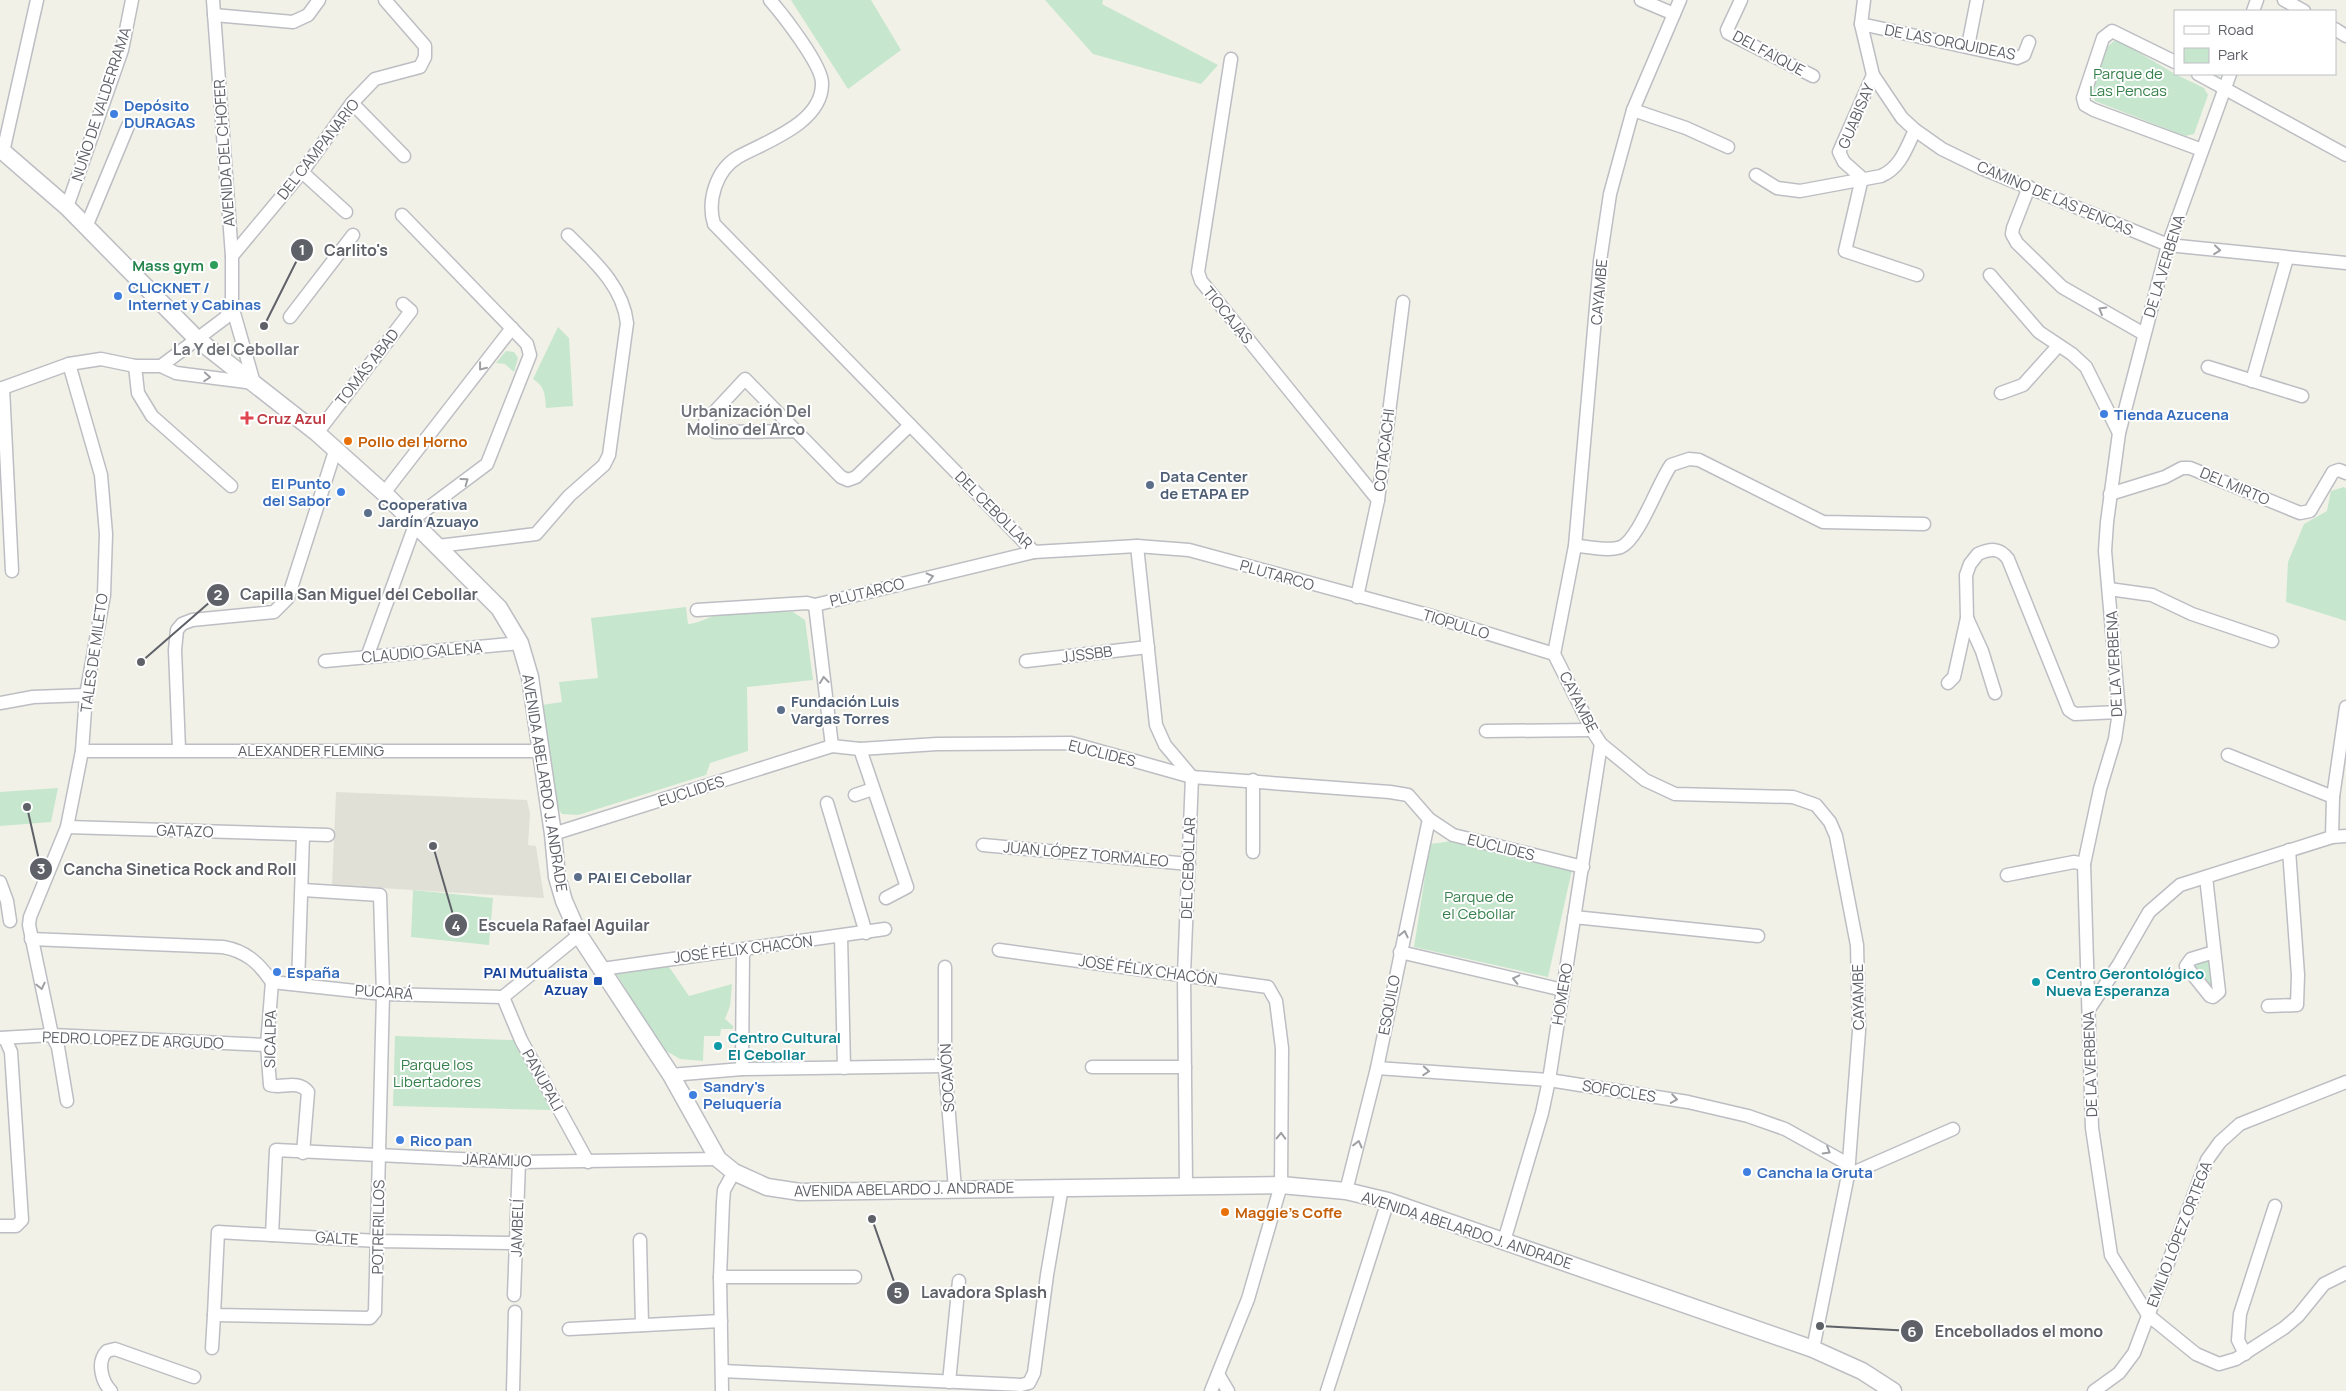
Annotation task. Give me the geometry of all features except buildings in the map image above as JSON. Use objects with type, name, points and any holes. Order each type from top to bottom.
[{"type":"street","points":[[2,151],[37,0]]},
{"type":"street","name":"NUÑO DE VALDERRAMA","points":[[67,207],[122,50],[132,0]]},
{"type":"street","name":"AVENIDA DEL CHOFER","points":[[213,0],[232,256],[232,306],[254,383]]},
{"type":"street","points":[[214,15],[293,22],[308,15],[319,0]]},
{"type":"street","name":"DEL CAMPANARIO","points":[[232,256],[302,172],[352,103],[376,79],[420,67],[426,57],[425,46],[385,0]]},
{"type":"street","name":"DEL CEBOLLAR","points":[[770,0],[785,18],[820,72],[822,84],[820,94],[812,109],[784,136],[737,158],[727,166],[714,188],[711,215],[714,224],[1034,552],[1137,546]]},
{"type":"street","points":[[1640,0],[1674,14]]},
{"type":"street","name":"CAYAMBE","points":[[1680,0],[1633,110],[1610,194],[1600,262],[1575,546],[1554,654],[1601,744],[1645,780],[1675,794],[1806,800],[1816,805],[1830,822],[1840,851],[1857,945],[1859,1031],[1848,1169],[1813,1349]]},
{"type":"street","name":"DEL FAIQUE","points":[[1741,0],[1727,30],[1728,34],[1813,76]]},
{"type":"street","name":"CAMINO DE LAS PENCAS","points":[[1863,0],[1861,24],[1873,75],[1895,109],[1915,130],[1942,150],[2168,245],[2346,263]]},
{"type":"street","points":[[1968,46],[1976,0]]},
{"type":"street","points":[[2284,0],[2302,10]]},
{"type":"street","name":"DE LAS ORQUIDEAS","points":[[1861,24],[2017,58],[2024,55],[2029,42]]},
{"type":"street","points":[[2174,62],[2112,31],[2107,33],[2103,38],[2083,98],[2085,105],[2202,150]]},
{"type":"street","name":"TIOCAJAS","points":[[1231,59],[1198,272],[1201,281],[1378,500]]},
{"type":"street","name":"GUABISAY","points":[[1862,178],[1844,162],[1839,152],[1873,75]]},
{"type":"street","points":[[2200,75],[2346,155]]},
{"type":"street","name":"DE LA VERBENA","points":[[2230,75],[2168,245],[2119,434],[2110,494],[2105,551],[2119,712],[2115,739],[2100,789],[2084,864],[2092,1128],[2111,1255],[2117,1268],[2148,1315],[2196,1354],[2219,1364],[2228,1363],[2245,1354],[2298,1316],[2324,1284],[2346,1273]]},
{"type":"street","points":[[352,103],[404,156]]},
{"type":"street","points":[[1633,110],[1686,128],[1728,147]]},
{"type":"street","points":[[86,227],[128,126]]},
{"type":"street","points":[[1756,176],[1777,188],[1794,191],[1881,176],[1891,171],[1901,159],[1915,130]]},
{"type":"street","name":"AVENIDA ABELARDO J. ANDRADE","points":[[2,151],[67,207],[197,339],[317,433],[384,493],[499,608],[520,644],[530,677],[553,834],[556,877],[564,901],[579,935],[671,1075],[699,1128],[718,1158],[734,1172],[767,1186],[800,1192],[1281,1185],[1346,1191],[1388,1201],[1813,1349],[1862,1371],[1893,1391]]},
{"type":"street","points":[[302,172],[346,212]]},
{"type":"street","points":[[1862,178],[1845,251],[1917,275]]},
{"type":"street","points":[[2029,186],[2012,228],[2012,234],[2017,243],[2062,287],[2144,334]]},
{"type":"street","points":[[367,657],[413,523],[482,469],[490,456],[530,355],[527,344],[402,215]]},
{"type":"street","points":[[290,317],[354,235]]},
{"type":"street","points":[[438,546],[536,534],[569,496],[604,465],[609,455],[626,323],[625,309],[618,294],[599,266],[568,235]]},
{"type":"street","points":[[2252,381],[2287,258]]},
{"type":"street","points":[[1990,275],[2039,332],[2072,354],[2086,367],[2119,434]]},
{"type":"street","name":"COTACACHI","points":[[1357,597],[1378,500],[1403,302]]},
{"type":"street","name":"TOMÁS ABAD","points":[[317,433],[412,311],[403,304]]},
{"type":"street","points":[[161,366],[225,318],[232,306]]},
{"type":"street","points":[[384,493],[512,328]]},
{"type":"street","points":[[2001,393],[2023,385],[2058,346]]},
{"type":"street","points":[[12,571],[1,388],[69,364],[101,359],[135,366],[161,366],[176,373],[254,383]]},
{"type":"street","name":"TALES DE MILETO","points":[[67,1101],[58,1047],[52,1035],[29,925],[30,917],[66,827],[82,751],[86,695],[104,595],[106,534],[101,475],[69,364]]},
{"type":"street","points":[[135,366],[138,392],[152,416],[231,486]]},
{"type":"street","points":[[2208,367],[2302,396]]},
{"type":"street","points":[[796,431],[715,432],[705,422],[745,379],[796,431],[842,478],[848,480],[856,477],[910,425]]},
{"type":"street","points":[[179,749],[175,650],[177,630],[182,624],[192,620],[274,612],[288,598],[335,451]]},
{"type":"street","points":[[1575,546],[1621,547],[1635,533],[1671,465],[1689,459],[1699,460],[1823,522],[1924,524]]},
{"type":"street","name":"DEL MIRTO","points":[[2110,494],[2165,477],[2186,467],[2198,470],[2296,512],[2306,513],[2310,511],[2333,472],[2343,472]]},
{"type":"street","points":[[1137,546],[1156,725],[1165,745],[1192,777]]},
{"type":"street","name":"PLUTARCO","points":[[1137,546],[1189,550],[1357,597]]},
{"type":"street","points":[[1948,684],[1954,677],[1967,618],[1966,575],[1970,564],[1978,554],[1986,550],[2003,552],[2008,559],[2069,710],[2075,714],[2119,712]]},
{"type":"street","name":"PLUTARCO","points":[[697,610],[807,603],[815,605],[1034,552]]},
{"type":"street","points":[[2109,589],[2152,595],[2192,614],[2272,641]]},
{"type":"street","name":"TIOPULLO","points":[[1357,597],[1428,614],[1554,654]]},
{"type":"street","points":[[815,605],[832,746]]},
{"type":"street","points":[[1967,618],[1982,650],[1995,694]]},
{"type":"street","name":"CLAUDIO GALENA","points":[[324,660],[520,644]]},
{"type":"street","name":"JJSSBB","points":[[1026,662],[1148,647]]},
{"type":"street","points":[[0,703],[33,697],[86,695]]},
{"type":"street","points":[[2332,837],[2333,797],[2346,707]]},
{"type":"street","points":[[1486,731],[1592,730]]},
{"type":"street","name":"EUCLIDES","points":[[553,834],[832,746],[860,750],[937,744],[1071,743],[1192,777],[1253,780],[1408,795],[1429,819],[1453,835],[1583,867]]},
{"type":"street","name":"HOMERO","points":[[1504,1241],[1542,1113],[1549,1080],[1601,744]]},
{"type":"street","name":"ALEXANDER FLEMING","points":[[82,751],[179,749],[541,750]]},
{"type":"street","points":[[860,750],[907,887],[886,898]]},
{"type":"street","points":[[2228,754],[2333,797]]},
{"type":"street","name":"DEL CEBOLLAR","points":[[1186,1186],[1184,974],[1192,777]]},
{"type":"street","points":[[1253,780],[1253,852]]},
{"type":"street","points":[[855,795],[873,789]]},
{"type":"street","points":[[827,803],[866,933]]},
{"type":"street","name":"ESQUILO","points":[[1346,1191],[1377,1068],[1429,819]]},
{"type":"street","name":"GATAZO","points":[[66,827],[328,835]]},
{"type":"street","points":[[298,984],[303,890],[303,835]]},
{"type":"street","points":[[2089,1009],[2119,964],[2149,912],[2180,885],[2332,837],[2346,836]]},
{"type":"street","name":"JUAN LÓPEZ TORMALEO","points":[[983,845],[1189,864]]},
{"type":"street","points":[[2268,1006],[2297,1005],[2298,975],[2289,850]]},
{"type":"street","points":[[2007,875],[2074,862],[2084,864]]},
{"type":"street","points":[[2206,876],[2214,952]]},
{"type":"street","points":[[0,882],[7,901],[5,921],[29,925]]},
{"type":"street","name":"POTRERILLOS","points":[[214,1315],[370,1318],[373,1316],[376,1304],[383,994],[380,895],[303,890]]},
{"type":"street","points":[[1574,917],[1758,936]]},
{"type":"street","name":"JOSÉ FÉLIX CHACÓN","points":[[602,969],[644,961],[743,950],[884,929]]},
{"type":"street","points":[[503,997],[579,935]]},
{"type":"street","points":[[841,936],[844,1068]]},
{"type":"street","points":[[31,939],[235,949],[255,960],[272,982]]},
{"type":"street","points":[[742,1069],[743,950]]},
{"type":"street","name":"JOSÉ FÉLIX CHACÓN","points":[[999,950],[1268,987],[1276,1001],[1282,1048],[1281,1185]]},
{"type":"street","points":[[1400,952],[1563,990]]},
{"type":"street","name":"SOCAVÓN","points":[[945,966],[945,1066],[955,1189]]},
{"type":"street","name":"PUCARÁ","points":[[272,982],[383,994],[503,997]]},
{"type":"street","name":"SICALPA","points":[[272,982],[267,1045],[270,1085],[296,1085],[305,1088],[308,1092],[303,1153]]},
{"type":"street","name":"PANUPALI","points":[[503,997],[521,1040],[588,1162]]},
{"type":"street","name":"PEDRO LOPEZ DE ARGUDO","points":[[2,1038],[52,1035],[267,1045]]},
{"type":"street","points":[[0,1226],[16,1226],[22,1220],[11,1052],[2,1038]]},
{"type":"street","points":[[671,1075],[742,1069],[945,1066]]},
{"type":"street","points":[[1092,1067],[1184,1067]]},
{"type":"street","name":"SOFOCLES","points":[[1377,1068],[1549,1080],[1688,1102],[1748,1116],[1786,1129],[1848,1169]]},
{"type":"street","name":"EMILIO LÓPEZ ORTEGA","points":[[2096,1391],[2125,1366],[2138,1344],[2207,1160],[2220,1142],[2240,1124],[2346,1082]]},
{"type":"street","points":[[1848,1169],[1953,1129]]},
{"type":"street","name":"JARAMIJO","points":[[272,1235],[276,1150],[303,1153],[519,1162],[718,1158]]},
{"type":"street","name":"JAMBELÍ","points":[[514,1295],[519,1162]]},
{"type":"street","points":[[722,1391],[720,1277],[724,1190],[734,1172]]},
{"type":"street","points":[[1211,1391],[1248,1299],[1281,1185]]},
{"type":"street","points":[[722,1371],[1021,1385],[1029,1383],[1034,1374],[1047,1275],[1062,1187]]},
{"type":"street","points":[[1327,1391],[1388,1201]]},
{"type":"street","points":[[2245,1354],[2238,1340],[2240,1314],[2275,1206]]},
{"type":"street","name":"GALTE","points":[[214,1315],[218,1232],[378,1240],[517,1243]]},
{"type":"street","points":[[640,1240],[642,1325]]},
{"type":"street","points":[[720,1277],[855,1276]]},
{"type":"street","points":[[949,1382],[959,1281]]},
{"type":"street","points":[[513,1391],[515,1312]]},
{"type":"street","points":[[212,1348],[214,1315]]},
{"type":"street","points":[[569,1329],[721,1321]]},
{"type":"street","points":[[111,1391],[106,1386],[101,1363],[106,1351],[115,1349],[194,1376]]},
{"type":"street","points":[[1218,1374],[1228,1391]]},
{"type":"shaded area","points":[[336,792],[527,800],[530,813],[528,845],[536,846],[544,898],[332,885]]},
{"type":"green space","points":[[791,0],[871,0],[901,50],[848,89]]},
{"type":"green space","points":[[1045,0],[1103,0],[1102,4],[1218,65],[1201,84],[1093,54]]},
{"type":"green space","name":"Parque de Las Pencas","points":[[2114,41],[2121,42],[2174,75],[2204,88],[2208,95],[2194,134],[2185,136],[2095,101],[2092,93],[2107,47]]},
{"type":"green space","points":[[558,327],[569,338],[573,406],[546,408],[544,391],[533,379]]},
{"type":"green space","points":[[506,351],[514,352],[518,358],[514,372],[505,364],[496,363]]},
{"type":"green space","points":[[2344,487],[2346,489],[2346,621],[2286,602],[2288,562],[2304,524],[2327,511],[2331,491]]},
{"type":"green space","points":[[686,607],[688,624],[727,614],[793,612],[805,620],[813,680],[747,687],[748,751],[710,763],[706,775],[578,815],[562,814],[554,803],[542,705],[562,702],[559,682],[598,678],[591,618]]},
{"type":"green space","points":[[58,788],[51,822],[0,826],[0,792]]},
{"type":"green space","name":"Parque de el Cebollar","points":[[1452,841],[1572,870],[1548,977],[1414,947],[1430,844]]},
{"type":"green space","points":[[413,890],[493,898],[489,945],[411,937]]},
{"type":"green space","points":[[2210,959],[2213,990],[2192,966]]},
{"type":"green space","points":[[667,964],[689,996],[732,984],[730,1006],[725,1019],[733,1026],[733,1029],[721,1029],[720,1036],[704,1036],[703,1061],[680,1059],[663,1049],[614,970]]},
{"type":"green space","name":"Parque los Libertadores","points":[[395,1036],[513,1040],[551,1110],[393,1106]]},
{"type":"place","name":"Depósito DURAGAS","points":[[114,114]]},
{"type":"place","name":"Mass gym","points":[[214,265]]},
{"type":"place","name":"CLICKNET / Internet y Cabinas","points":[[118,296]]},
{"type":"place","name":"Carlito's","points":[[264,326]]},
{"type":"place","name":"Tienda Azucena","points":[[2104,414]]},
{"type":"place","name":"Cruz Azul","points":[[247,418]]},
{"type":"place","name":"Pollo del Horno","points":[[348,441]]},
{"type":"place","name":"Data Center de ETAPA EP","points":[[1150,485]]},
{"type":"place","name":"El Punto del Sabor","points":[[341,492]]},
{"type":"place","name":"Cooperativa Jardín Azuayo","points":[[368,513]]},
{"type":"place","name":"Capilla San Miguel del Cebollar","points":[[141,662]]},
{"type":"place","name":"Fundación Luis Vargas Torres","points":[[781,710]]},
{"type":"place","name":"Cancha Sinetica Rock and Roll","points":[[27,807]]},
{"type":"place","name":"Escuela Rafael Aguilar","points":[[433,846]]},
{"type":"place","name":"PAI El Cebollar","points":[[578,877]]},
{"type":"place","name":"España","points":[[277,972]]},
{"type":"place","name":"PAI Mutualista Azuay","points":[[598,981]]},
{"type":"place","name":"Centro Gerontológico Nueva Esperanza","points":[[2036,982]]},
{"type":"place","name":"Centro Cultural El Cebollar","points":[[718,1046]]},
{"type":"place","name":"Sandry's Peluquería","points":[[693,1095]]},
{"type":"place","name":"Rico pan","points":[[400,1140]]},
{"type":"place","name":"Cancha la Gruta","points":[[1747,1172]]},
{"type":"place","name":"Maggie's Coffe","points":[[1225,1212]]},
{"type":"place","name":"Lavadora Splash","points":[[872,1219]]},
{"type":"place","name":"Encebollados el mono","points":[[1820,1326]]},
{"type":"district","name":"La Y del Cebollar","points":[[236,349]]},
{"type":"district","name":"Urbanización Del Molino del Arco","points":[[746,420]]}]
